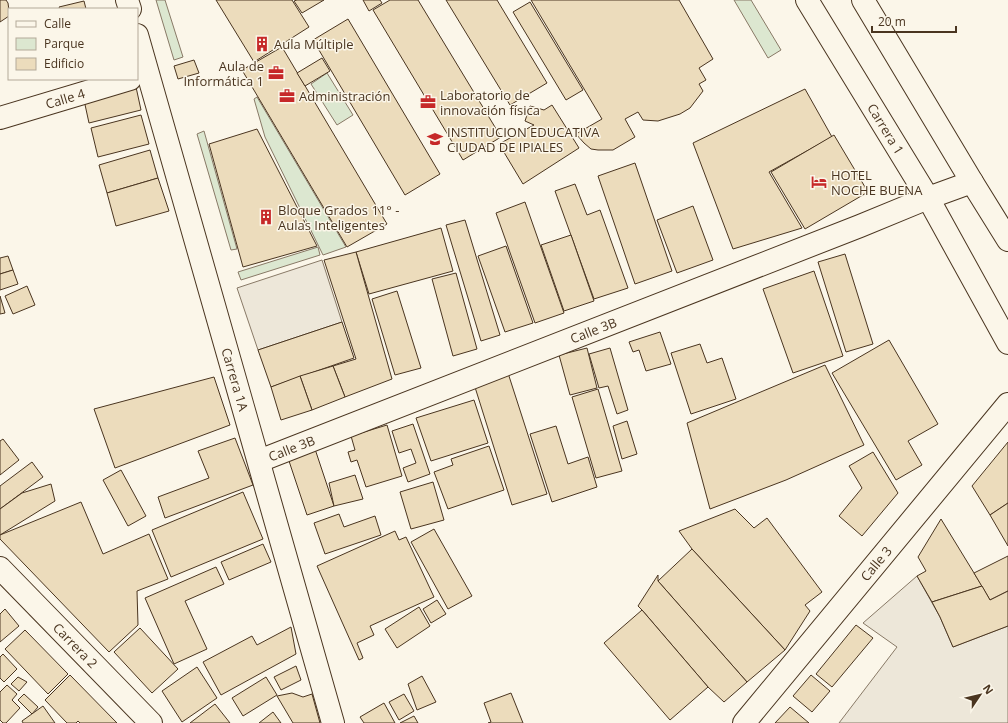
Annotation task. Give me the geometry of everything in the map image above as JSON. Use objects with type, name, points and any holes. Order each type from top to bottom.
[{"type":"street","name":"Carrera 1","points":[[807,0],[928,198],[1008,343]]},
{"type":"street","points":[[863,0],[1008,240]]},
{"type":"street","name":"Carrera 1A","points":[[138,73],[259,462],[333,723]]},
{"type":"street","name":"Calle 4","points":[[0,118],[117,80]]},
{"type":"street","name":"Calle 3B","points":[[259,462],[972,182]]},
{"type":"street","name":"Calle 3","points":[[744,723],[1008,404]]},
{"type":"street","name":"Carrera 2","points":[[0,568],[151,723]]},
{"type":"green space","points":[[156,0],[165,0],[183,57],[174,60]]},
{"type":"green space","points":[[734,0],[751,0],[781,50],[768,58]]},
{"type":"green space","points":[[327,73],[353,115],[337,125],[311,84]]},
{"type":"green space","points":[[257,97],[346,247],[323,255],[265,137],[254,99]]},
{"type":"green space","points":[[204,131],[237,249],[231,250],[197,134]]},
{"type":"green space","points":[[318,247],[320,255],[241,280],[238,272]]},
{"type":"shaded area","points":[[322,260],[342,322],[258,350],[237,288]]},
{"type":"shaded area","points":[[917,576],[940,617],[953,647],[1008,626],[1008,723],[839,723],[897,647],[863,623]]},
{"type":"building","points":[[0,0],[6,0],[9,8],[8,17],[0,22]]},
{"type":"building","name":"Aula Múltiple","points":[[216,0],[292,0],[309,27],[254,62]]},
{"type":"building","points":[[324,0],[302,13],[294,1]]},
{"type":"building","points":[[363,0],[380,0],[382,3],[369,11]]},
{"type":"building","points":[[390,0],[418,0],[501,137],[463,160],[373,10]]},
{"type":"building","points":[[446,0],[497,0],[547,83],[510,105]]},
{"type":"building","points":[[531,0],[679,0],[713,59],[699,68],[706,80],[699,84],[703,91],[690,108],[680,114],[658,121],[643,120],[638,112],[625,119],[635,137],[613,150],[591,149],[576,134],[602,119]]},
{"type":"building","points":[[84,1],[86,8],[60,8]]},
{"type":"building","points":[[530,2],[583,90],[566,100],[513,12]]},
{"type":"building","points":[[348,19],[440,174],[405,195],[313,40]]},
{"type":"building","points":[[282,47],[387,224],[347,247],[242,70]]},
{"type":"building","points":[[322,58],[330,71],[305,86],[297,73]]},
{"type":"building","points":[[194,60],[199,73],[178,79],[174,66]]},
{"type":"building","points":[[136,87],[141,110],[89,123],[84,100]]},
{"type":"building","points":[[805,89],[832,137],[769,172],[802,228],[733,249],[693,143]]},
{"type":"building","points":[[552,105],[579,148],[523,184],[499,144],[534,125],[525,121],[530,106],[544,110]]},
{"type":"building","points":[[141,115],[149,144],[98,157],[91,128]]},
{"type":"building","name":"Bloque Grados 11° - Aulas Inteligentes","points":[[257,129],[317,246],[243,267],[209,144]]},
{"type":"building","name":"HOTEL NOCHE BUENA","points":[[834,135],[868,192],[805,229],[771,172]]},
{"type":"building","points":[[150,150],[158,178],[107,193],[99,165]]},
{"type":"building","points":[[635,163],[672,271],[635,284],[598,176]]},
{"type":"building","points":[[158,178],[169,211],[116,226],[107,193]]},
{"type":"building","points":[[575,184],[587,215],[600,210],[628,288],[594,299],[555,191]]},
{"type":"building","points":[[525,202],[564,313],[535,323],[496,213]]},
{"type":"building","points":[[693,206],[713,260],[677,273],[657,220]]},
{"type":"building","points":[[465,220],[500,335],[481,341],[446,225]]},
{"type":"building","points":[[441,228],[453,271],[369,294],[356,252]]},
{"type":"building","points":[[571,235],[594,301],[564,311],[541,245]]},
{"type":"building","points":[[506,246],[533,323],[505,332],[478,256]]},
{"type":"building","points":[[356,252],[392,379],[345,397],[333,366],[356,359],[324,260]]},
{"type":"building","points":[[845,254],[873,344],[846,352],[818,262]]},
{"type":"building","points":[[8,256],[13,270],[0,274],[0,258]]},
{"type":"building","points":[[13,270],[18,284],[0,290],[0,274]]},
{"type":"building","points":[[814,271],[843,356],[793,373],[763,289]]},
{"type":"building","points":[[456,273],[477,349],[453,356],[432,279]]},
{"type":"building","points":[[27,286],[35,305],[13,314],[5,296]]},
{"type":"building","points":[[397,291],[421,368],[395,375],[372,299]]},
{"type":"building","points":[[0,296],[5,313],[0,314]]},
{"type":"building","points":[[342,322],[354,358],[271,387],[258,350]]},
{"type":"building","points":[[660,332],[671,364],[646,371],[639,350],[633,352],[629,342]]},
{"type":"building","points":[[889,340],[938,424],[908,441],[922,465],[896,480],[832,373]]},
{"type":"building","points":[[700,344],[707,363],[722,358],[736,399],[691,414],[671,353]]},
{"type":"building","points":[[587,348],[597,388],[570,395],[559,355]]},
{"type":"building","points":[[610,348],[628,410],[617,414],[608,386],[599,388],[589,354]]},
{"type":"building","points":[[825,365],[864,445],[786,480],[710,509],[687,423]]},
{"type":"building","points":[[333,366],[345,397],[312,410],[300,376]]},
{"type":"building","points":[[508,373],[547,494],[512,505],[474,384]]},
{"type":"building","points":[[300,376],[312,410],[281,420],[271,387]]},
{"type":"building","points":[[214,377],[230,425],[115,468],[94,409]]},
{"type":"building","points":[[598,389],[622,471],[596,478],[572,397]]},
{"type":"building","points":[[474,400],[488,443],[431,461],[416,418]]},
{"type":"building","points":[[627,421],[637,454],[622,459],[613,426]]},
{"type":"building","points":[[413,424],[430,474],[408,482],[403,468],[416,463],[411,449],[399,453],[392,431]]},
{"type":"building","points":[[387,425],[402,476],[366,487],[357,460],[351,462],[348,452],[355,450],[351,436]]},
{"type":"building","points":[[556,426],[568,464],[588,457],[597,487],[552,502],[530,434]]},
{"type":"building","points":[[235,438],[253,485],[165,518],[158,497],[209,478],[198,451]]},
{"type":"building","points":[[3,439],[19,460],[0,475],[0,441]]},
{"type":"building","points":[[1008,442],[1008,503],[990,515],[972,486]]},
{"type":"building","points":[[489,446],[504,490],[448,509],[434,472],[453,465],[451,459]]},
{"type":"building","points":[[315,449],[334,506],[307,515],[288,458]]},
{"type":"building","points":[[873,452],[898,493],[862,536],[839,516],[862,488],[849,466]]},
{"type":"building","points":[[32,462],[43,477],[0,509],[0,486]]},
{"type":"building","points":[[121,470],[146,516],[128,526],[103,480]]},
{"type":"building","points":[[355,475],[363,499],[334,506],[329,483]]},
{"type":"building","points":[[433,482],[444,520],[411,529],[400,492]]},
{"type":"building","points":[[51,484],[55,501],[0,535],[0,509],[22,493]]},
{"type":"building","points":[[243,492],[263,539],[171,577],[152,530]]},
{"type":"building","points":[[81,502],[103,554],[149,534],[168,579],[137,591],[138,625],[109,652],[0,539],[0,535]]},
{"type":"building","points":[[1008,503],[1008,546],[990,515]]},
{"type":"building","points":[[735,509],[754,528],[767,518],[822,592],[805,605],[810,611],[785,650],[692,549],[679,531]]},
{"type":"building","points":[[339,514],[344,527],[375,516],[381,535],[325,554],[314,523]]},
{"type":"building","points":[[941,519],[982,586],[932,602],[917,576],[926,571],[918,557]]},
{"type":"building","points":[[434,529],[472,596],[448,609],[411,542]]},
{"type":"building","points":[[395,531],[399,540],[406,537],[434,597],[370,626],[374,635],[357,643],[363,658],[359,660],[317,566]]},
{"type":"building","points":[[263,544],[271,562],[229,580],[221,562]]},
{"type":"building","points":[[692,549],[785,650],[747,682],[658,581]]},
{"type":"building","points":[[1008,556],[1008,591],[990,600],[974,573]]},
{"type":"building","points":[[216,567],[224,584],[185,601],[207,649],[174,664],[145,598]]},
{"type":"building","points":[[658,575],[658,581],[747,682],[724,702],[708,687],[638,606]]},
{"type":"building","points":[[982,586],[990,600],[1008,591],[1008,626],[953,647],[932,602]]},
{"type":"building","points":[[437,600],[446,614],[431,623],[423,609]]},
{"type":"building","points":[[419,607],[430,626],[397,648],[385,629]]},
{"type":"building","points":[[5,609],[19,626],[0,642],[0,614]]},
{"type":"building","points":[[642,610],[708,687],[670,720],[604,643]]},
{"type":"building","points":[[856,625],[873,638],[832,687],[816,674]]},
{"type":"building","points":[[291,627],[296,654],[221,695],[203,662],[252,636],[257,645]]},
{"type":"building","points":[[140,628],[178,669],[152,693],[114,652]]},
{"type":"building","points":[[25,630],[68,674],[48,694],[5,649]]},
{"type":"building","points":[[3,654],[17,669],[4,682],[0,678],[0,657]]},
{"type":"building","points":[[296,666],[301,680],[281,690],[274,677]]},
{"type":"building","points":[[197,667],[217,698],[182,722],[162,691]]},
{"type":"building","points":[[70,675],[117,723],[80,723],[78,721],[76,723],[67,723],[45,700]]},
{"type":"building","points":[[811,675],[830,691],[812,712],[793,696]]},
{"type":"building","points":[[422,676],[436,702],[417,710],[408,684]]},
{"type":"building","points":[[18,677],[27,682],[19,691],[11,684]]},
{"type":"building","points":[[266,677],[277,695],[243,716],[232,698]]},
{"type":"building","points":[[7,685],[17,694],[12,700],[20,708],[6,723],[3,723],[0,720],[0,692]]},
{"type":"building","points":[[292,693],[303,697],[312,694],[320,723],[293,723],[277,696]]},
{"type":"building","points":[[511,693],[523,723],[488,723],[491,722],[484,703]]},
{"type":"building","points":[[24,694],[38,707],[32,714],[18,700]]},
{"type":"building","points":[[404,694],[414,711],[399,720],[389,702]]},
{"type":"building","points":[[384,703],[395,723],[364,723],[360,717]]},
{"type":"building","points":[[215,704],[230,723],[190,723]]},
{"type":"building","points":[[43,706],[55,723],[23,723],[22,721]]},
{"type":"building","points":[[790,707],[809,723],[775,723]]},
{"type":"building","points":[[273,712],[281,723],[259,723]]},
{"type":"building","points":[[414,716],[418,723],[400,723]]},
{"type":"place","name":"Aula Múltiple","points":[[262,44]]},
{"type":"place","name":"Aula de Informática 1","points":[[276,73]]},
{"type":"place","name":"Administración","points":[[287,96]]},
{"type":"place","name":"Laboratorio de innovación física","points":[[428,102]]},
{"type":"place","name":"INSTITUCION EDUCATIVA CIUDAD DE IPIALES","points":[[435,139]]},
{"type":"place","name":"HOTEL NOCHE BUENA","points":[[819,182]]},
{"type":"place","name":"Bloque Grados 11° - Aulas Inteligentes","points":[[266,217]]}]
